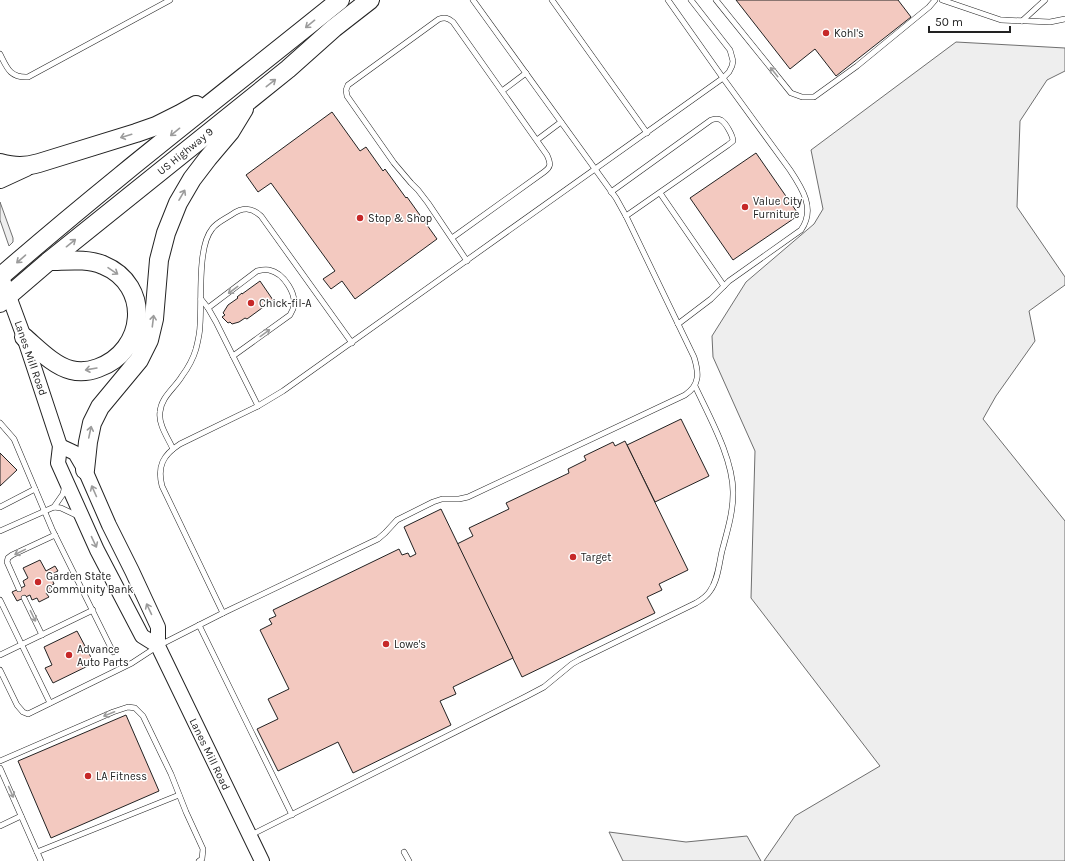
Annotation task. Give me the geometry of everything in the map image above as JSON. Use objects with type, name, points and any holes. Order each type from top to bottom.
[{"type":"highway","name":"US Highway 9","points":[[0,275],[130,168],[340,0]]},
{"type":"highway","name":"US Highway 9","points":[[5,299],[49,261],[288,69],[334,28],[370,0]]},
{"type":"highway","points":[[0,179],[27,166],[156,126],[237,83]]},
{"type":"highway","points":[[85,470],[92,423],[100,407],[139,360],[149,340],[154,319],[159,260],[166,233],[178,203],[192,179],[230,132],[252,98]]},
{"type":"highway","points":[[0,163],[27,166]]},
{"type":"highway","points":[[24,336],[58,365],[70,370],[79,371],[94,369],[105,365],[116,358],[126,348],[132,339],[135,330],[137,316],[136,302],[131,289],[123,278],[115,271],[95,262],[80,260],[49,261]]},
{"type":"street","name":"Lanes Mill Road","points":[[0,275],[5,299],[24,336],[60,446],[58,463],[98,550],[142,636],[158,646]]},
{"type":"street","name":"Lanes Mill Road","points":[[60,446],[75,453],[85,470],[109,525],[132,570],[158,627],[158,646],[262,861]]},
{"type":"lane","points":[[0,54],[12,74],[21,78],[28,78],[170,0]]},
{"type":"lane","points":[[0,670],[17,705],[23,712],[28,714],[132,663],[158,646],[223,613],[378,539],[397,520],[433,502],[442,499],[459,499],[468,497],[685,395],[695,386],[697,380],[696,363],[626,216],[611,192],[473,0]]},
{"type":"lane","points":[[552,0],[646,133]]},
{"type":"lane","points":[[668,0],[801,186],[808,209],[805,224],[801,230],[729,281],[706,303],[678,324]]},
{"type":"lane","points":[[223,613],[162,486],[160,471],[163,459],[180,444],[258,406],[283,392],[723,78],[732,66],[733,61],[730,50],[692,0]]},
{"type":"lane","points":[[716,0],[791,93],[802,97],[814,97],[856,66],[929,7],[935,0]]},
{"type":"lane","points":[[942,0],[1001,20],[1050,22],[1065,19]]},
{"type":"lane","points":[[1022,21],[1045,0]]},
{"type":"lane","points":[[452,238],[549,168],[550,160],[548,155],[454,22],[449,18],[444,17],[439,19],[348,85],[346,90],[347,96],[394,163],[402,174],[418,190],[467,261]]},
{"type":"lane","points":[[502,91],[526,73]]},
{"type":"lane","points":[[611,192],[711,120],[722,120],[733,136],[733,141],[728,145],[626,216]]},
{"type":"lane","points":[[537,140],[561,122]]},
{"type":"lane","points":[[660,193],[724,286]]},
{"type":"lane","points":[[173,449],[161,424],[159,416],[160,409],[166,396],[182,376],[193,357],[199,336],[202,262],[204,249],[210,232],[212,228],[237,211],[243,209],[255,211],[262,216],[352,343]]},
{"type":"lane","points":[[208,308],[257,271],[262,270],[269,270],[277,273],[282,277],[292,293],[294,301],[293,310],[290,315],[233,356]]},
{"type":"lane","points":[[201,299],[216,322],[258,406]]},
{"type":"lane","points":[[250,836],[544,687],[572,664],[696,603],[709,592],[716,579],[732,509],[733,492],[728,462],[720,440],[695,386]]},
{"type":"lane","points":[[0,423],[14,439],[55,534],[113,652]]},
{"type":"lane","points":[[54,507],[63,494],[66,480]]},
{"type":"lane","points":[[0,507],[35,489]]},
{"type":"lane","points":[[0,531],[54,507],[68,510],[83,518]]},
{"type":"lane","points":[[19,589],[7,562],[8,558],[55,534]]},
{"type":"lane","points":[[24,598],[42,635]]},
{"type":"lane","points":[[0,600],[50,703]]},
{"type":"lane","points":[[0,655],[93,610]]},
{"type":"lane","points":[[200,625],[292,814]]},
{"type":"lane","points":[[0,760],[78,726],[128,707],[136,708],[143,716],[168,768],[203,849],[202,860],[199,861]]},
{"type":"lane","points":[[0,768],[41,861]]},
{"type":"lane","points":[[37,852],[179,795]]},
{"type":"lane","points":[[0,826],[21,816]]},
{"type":"lane","points":[[404,852],[409,861]]},
{"type":"shaded area","points":[[956,42],[1065,48],[1065,71],[1047,80],[1020,121],[1017,207],[1065,277],[1065,285],[1029,311],[1035,341],[996,396],[983,419],[1065,521],[1065,861],[764,861],[795,816],[880,766],[751,598],[755,451],[713,357],[712,336],[746,282],[814,224],[823,209],[811,150]]},
{"type":"shaded area","points":[[0,202],[13,238],[13,242],[9,246],[0,220]]},
{"type":"shaded area","points":[[609,832],[686,842],[747,836],[761,861],[623,861]]},
{"type":"building","name":"Kohl's","points":[[736,0],[898,0],[911,17],[836,76],[815,49],[790,69]]},
{"type":"building","name":"Stop & Shop","points":[[332,112],[360,151],[366,147],[383,171],[385,169],[437,239],[355,299],[342,281],[331,289],[323,279],[335,271],[271,183],[258,192],[246,175]]},
{"type":"building","name":"Value City Furniture","points":[[756,153],[799,215],[733,260],[690,198]]},
{"type":"building","name":"Chick-fil-A","points":[[260,281],[273,300],[247,319],[245,318],[232,324],[230,322],[228,323],[222,317],[225,315],[223,313],[228,305]]},
{"type":"building","points":[[681,419],[709,476],[655,502],[627,445]]},
{"type":"building","name":"Target","points":[[625,441],[688,570],[659,584],[662,590],[647,597],[655,613],[522,677],[457,544],[473,536],[469,528],[509,509],[506,503],[569,473],[568,469],[586,460],[584,456],[613,442],[615,446]]},
{"type":"building","points":[[0,453],[17,470],[0,486]]},
{"type":"building","name":"Lowe's","points":[[441,509],[513,658],[453,687],[456,694],[440,701],[451,725],[353,773],[338,742],[278,771],[257,729],[278,719],[268,699],[289,689],[260,630],[272,624],[269,619],[276,616],[273,610],[399,549],[402,555],[408,553],[410,557],[416,554],[404,527]]},
{"type":"building","name":"Garden State Community Bank","points":[[40,560],[46,571],[55,566],[58,571],[50,575],[54,584],[49,586],[51,590],[46,593],[49,597],[39,602],[37,598],[32,600],[30,595],[17,601],[12,592],[25,586],[23,581],[28,578],[23,568]]},
{"type":"building","name":"Advance Auto Parts","points":[[77,631],[94,663],[53,683],[45,668],[52,665],[44,647]]},
{"type":"building","name":"LA Fitness","points":[[126,715],[159,791],[51,838],[18,761]]},
{"type":"place","name":"Kohl's","points":[[826,33]]},
{"type":"place","name":"Value City Furniture","points":[[745,207]]},
{"type":"place","name":"Stop & Shop","points":[[360,218]]},
{"type":"place","name":"Chick-fil-A","points":[[251,303]]},
{"type":"place","name":"Target","points":[[573,557]]},
{"type":"place","name":"Garden State Community Bank","points":[[38,582]]},
{"type":"place","name":"Lowe's","points":[[386,644]]},
{"type":"place","name":"Advance Auto Parts","points":[[69,655]]},
{"type":"place","name":"LA Fitness","points":[[88,776]]}]
